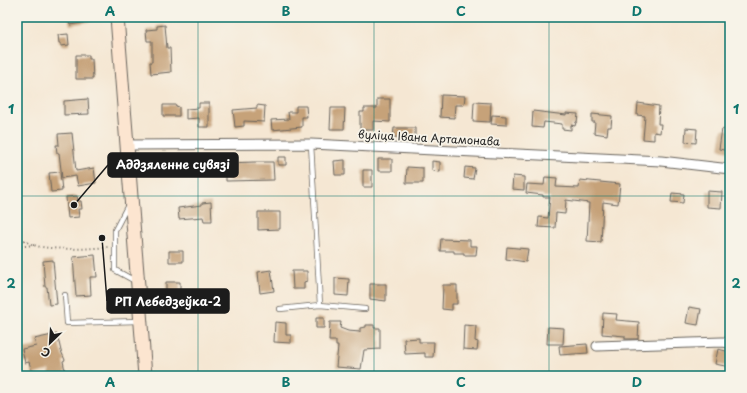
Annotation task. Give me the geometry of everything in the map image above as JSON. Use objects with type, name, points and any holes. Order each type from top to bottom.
[{"type":"main road","points":[[117,17],[145,376]]},
{"type":"street","name":"вуліца Івана Артамонава","points":[[127,145],[311,144],[661,161],[730,169]]},
{"type":"street","points":[[597,346],[730,343]]},
{"type":"lane","points":[[311,144],[320,305]]},
{"type":"lane","points":[[131,199],[115,230],[115,270],[138,283]]},
{"type":"lane","points":[[65,295],[68,323],[141,321]]},
{"type":"lane","points":[[280,309],[320,305],[365,309]]},
{"type":"path","points":[[17,236],[28,243],[42,247],[68,249],[115,246]]},
{"type":"path","points":[[17,247],[35,245]]},
{"type":"building","points":[[68,17],[93,17],[93,21],[70,25]]},
{"type":"building","points":[[165,25],[167,48],[170,48],[171,72],[151,74],[150,62],[152,62],[152,41],[147,41],[146,30],[157,29],[157,26]]},
{"type":"building","points":[[68,34],[69,45],[61,46],[58,35]]},
{"type":"building","points":[[76,55],[89,55],[89,59],[92,59],[93,79],[76,79]]},
{"type":"building","points":[[441,95],[465,96],[464,105],[455,105],[454,118],[440,117]]},
{"type":"building","points":[[88,99],[89,114],[64,115],[64,101]]},
{"type":"building","points":[[377,99],[390,99],[390,122],[373,121],[373,130],[360,130],[360,112],[364,112],[364,108],[377,108]]},
{"type":"building","points":[[474,102],[491,103],[490,122],[473,121]]},
{"type":"building","points":[[199,103],[209,103],[209,127],[199,127],[199,118],[186,119],[186,109],[199,108]]},
{"type":"building","points":[[638,103],[659,106],[658,124],[661,124],[660,133],[654,132],[654,140],[643,139],[645,116],[637,115]]},
{"type":"building","points":[[163,105],[176,105],[179,107],[179,116],[163,116]]},
{"type":"building","points":[[257,105],[265,106],[264,122],[244,121],[244,126],[235,127],[233,110],[257,108]]},
{"type":"building","points":[[296,106],[306,106],[307,117],[302,117],[302,127],[272,130],[271,120],[289,119],[288,112],[296,112]]},
{"type":"building","points":[[331,108],[345,108],[344,129],[330,129]]},
{"type":"building","points":[[533,111],[566,115],[566,113],[578,114],[577,122],[575,126],[571,125],[571,130],[562,129],[562,124],[544,122],[543,128],[532,127]]},
{"type":"building","points":[[592,114],[612,116],[611,127],[608,127],[607,135],[594,133],[595,122],[592,122]]},
{"type":"building","points":[[492,115],[506,116],[506,125],[491,124]]},
{"type":"building","points":[[394,128],[415,128],[415,138],[393,137]]},
{"type":"building","points":[[686,128],[697,129],[696,143],[685,142]]},
{"type":"building","points":[[722,129],[730,130],[729,151],[719,149]]},
{"type":"building","points":[[72,133],[76,171],[94,168],[96,183],[78,186],[76,176],[62,178],[59,153],[57,153],[56,145],[59,145],[58,134]]},
{"type":"building","points":[[278,157],[286,157],[286,165],[278,165]]},
{"type":"building","points":[[378,159],[392,159],[392,171],[378,171]]},
{"type":"building","points":[[345,160],[345,175],[335,175],[334,161]]},
{"type":"building","points":[[432,161],[440,162],[440,172],[432,171]]},
{"type":"building","points":[[273,162],[274,180],[226,181],[226,163]]},
{"type":"building","points":[[407,167],[423,168],[423,183],[406,183]]},
{"type":"building","points":[[465,167],[475,168],[473,179],[464,178]]},
{"type":"building","points":[[363,170],[372,170],[372,187],[363,187]]},
{"type":"building","points":[[60,172],[62,191],[51,192],[49,173]]},
{"type":"building","points":[[513,176],[524,177],[524,190],[512,189]]},
{"type":"building","points":[[545,177],[557,178],[556,187],[579,188],[580,180],[620,184],[618,204],[603,202],[601,242],[587,241],[589,203],[566,200],[565,214],[556,213],[555,228],[538,227],[539,217],[548,218],[550,197],[526,193],[527,184],[544,185]]},
{"type":"building","points":[[707,191],[722,192],[721,208],[707,207]]},
{"type":"building","points":[[672,193],[684,194],[683,203],[671,202]]},
{"type":"building","points":[[77,196],[78,201],[81,201],[82,209],[78,209],[79,217],[68,218],[66,197]]},
{"type":"building","points":[[211,202],[212,221],[204,221],[203,217],[179,219],[178,208],[202,205],[202,203]]},
{"type":"building","points":[[258,212],[280,212],[280,229],[258,230]]},
{"type":"building","points":[[441,239],[470,240],[470,246],[477,246],[476,255],[464,255],[464,253],[454,253],[454,251],[440,251]]},
{"type":"building","points":[[507,247],[528,249],[526,262],[506,259]]},
{"type":"building","points":[[169,251],[183,251],[183,262],[169,262]]},
{"type":"building","points":[[95,255],[97,277],[90,277],[91,295],[76,296],[73,257]]},
{"type":"building","points":[[53,260],[57,304],[49,305],[47,287],[45,287],[43,261]]},
{"type":"building","points":[[271,270],[274,291],[260,293],[258,272]]},
{"type":"building","points":[[292,271],[307,271],[307,281],[304,282],[304,289],[293,289]]},
{"type":"building","points":[[335,278],[349,279],[348,296],[335,295]]},
{"type":"building","points":[[166,282],[180,282],[180,293],[166,293]]},
{"type":"building","points":[[370,284],[386,284],[386,301],[370,299]]},
{"type":"building","points":[[443,285],[457,285],[457,304],[452,304],[452,310],[442,309]]},
{"type":"building","points":[[689,307],[701,309],[698,325],[686,323]]},
{"type":"building","points":[[603,313],[617,314],[616,320],[639,322],[638,339],[625,339],[625,336],[602,334]]},
{"type":"building","points":[[316,318],[324,318],[324,328],[316,328]]},
{"type":"building","points":[[275,322],[286,323],[286,335],[291,335],[291,343],[274,342]]},
{"type":"building","points":[[330,322],[341,322],[340,328],[348,331],[360,332],[360,328],[366,327],[366,325],[374,325],[374,328],[380,328],[380,349],[364,350],[361,369],[336,367],[338,346],[336,346],[336,341],[329,341]]},
{"type":"building","points":[[464,325],[476,326],[475,341],[478,342],[477,350],[463,349]]},
{"type":"building","points":[[548,327],[564,328],[563,344],[547,344]]},
{"type":"building","points":[[57,334],[65,360],[63,361],[66,376],[50,376],[49,370],[33,375],[29,362],[25,363],[22,349],[36,346],[34,339]]},
{"type":"building","points":[[419,338],[419,342],[434,342],[433,357],[425,357],[425,353],[405,354],[404,339]]},
{"type":"building","points":[[587,344],[588,353],[560,355],[559,346]]},
{"type":"building","points":[[718,349],[730,352],[730,367],[715,364]]},
{"type":"place","name":"Аддзяленне сувязі","points":[[74,205]]},
{"type":"place","name":"РП Лебедзеўка-2","points":[[102,238]]}]
